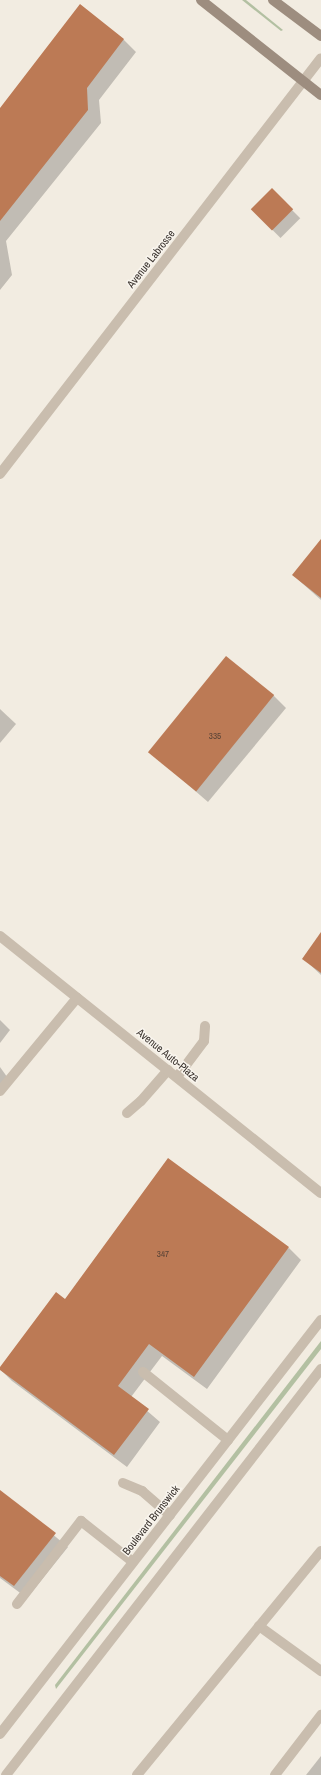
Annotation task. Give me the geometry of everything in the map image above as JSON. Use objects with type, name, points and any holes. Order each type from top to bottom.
[{"type":"main road","points":[[201,0],[321,95]]},
{"type":"main road","points":[[273,0],[321,36]]},
{"type":"street","name":"Avenue Labrosse","points":[[0,474],[321,58]]},
{"type":"street","name":"Avenue Auto-Plaza","points":[[0,936],[321,1193]]},
{"type":"street","points":[[0,1091],[77,998]]},
{"type":"street","points":[[177,1077],[204,1042],[205,1026]]},
{"type":"street","points":[[127,1113],[141,1101],[168,1070]]},
{"type":"street","name":"Boulevard Brunswick","points":[[0,1734],[321,1320]]},
{"type":"street","points":[[6,1775],[321,1370]]},
{"type":"street","points":[[143,1372],[228,1440]]},
{"type":"street","points":[[124,1483],[142,1491],[170,1515]]},
{"type":"street","points":[[17,1604],[82,1521],[133,1562]]},
{"type":"street","points":[[137,1775],[321,1551]]},
{"type":"street","points":[[259,1626],[321,1671]]},
{"type":"street","points":[[275,1775],[321,1715]]},
{"type":"green space","points":[[242,0],[246,0],[283,30],[281,31]]},
{"type":"green space","points":[[321,1341],[321,1349],[56,1689],[55,1685]]},
{"type":"building","points":[[80,4],[124,39],[87,88],[88,110],[0,221],[0,108]]},
{"type":"building","points":[[272,188],[293,209],[272,230],[251,209]]},
{"type":"building","points":[[321,539],[321,598],[292,575]]},
{"type":"building","points":[[226,656],[274,695],[196,791],[148,752]]},
{"type":"building","points":[[321,932],[321,973],[302,959]]},
{"type":"building","points":[[168,1158],[289,1247],[194,1377],[149,1344],[118,1386],[149,1409],[114,1455],[0,1370],[0,1367],[56,1292],[65,1299]]},
{"type":"building","points":[[0,1490],[56,1533],[14,1586],[0,1576]]}]
